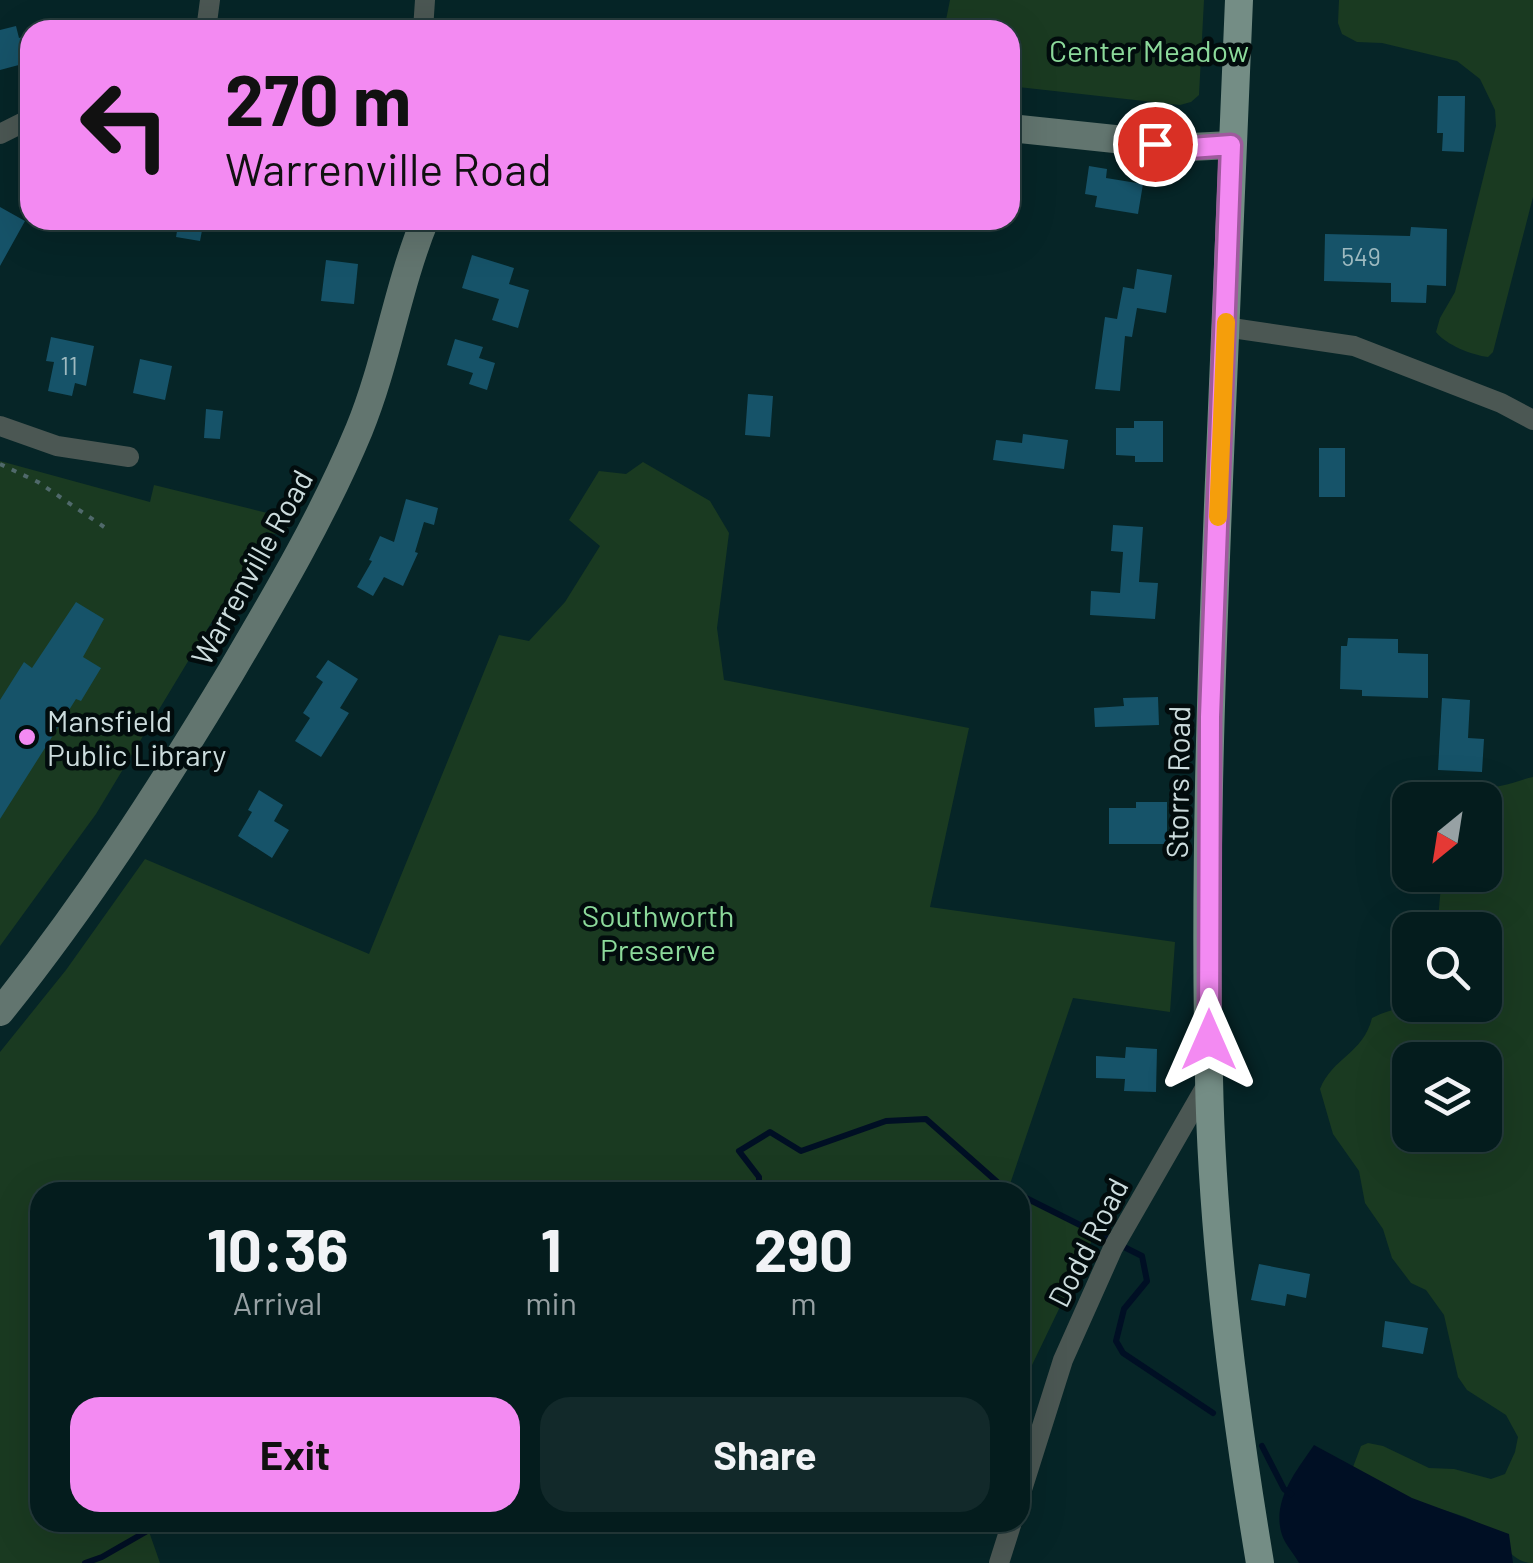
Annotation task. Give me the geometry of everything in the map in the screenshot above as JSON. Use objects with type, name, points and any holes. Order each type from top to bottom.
[{"type":"main road","name":"Storrs Road","points":[[1240,0],[1210,717],[1209,1080],[1220,1244],[1260,1563]]},
{"type":"main road","points":[[1020,129],[1191,148],[1231,145]]},
{"type":"main road","name":"Warrenville Road","points":[[0,1012],[130,833],[291,566],[361,424],[408,260],[421,230]]},
{"type":"street","points":[[1226,327],[1354,346],[1501,403],[1533,420]]},
{"type":"street","points":[[0,426],[57,446],[129,458]]},
{"type":"street","name":"Dodd Road","points":[[1030,1464],[1063,1360],[1113,1248],[1209,1080]]},
{"type":"street","points":[[999,1563],[1009,1532]]},
{"type":"path","points":[[0,464],[38,482],[110,531]]},
{"type":"green space","name":"Center Meadow","points":[[950,0],[1204,0],[1199,95],[1180,105],[1020,87],[1020,20],[946,20]]},
{"type":"green space","points":[[1339,0],[1533,0],[1533,197],[1493,352],[1488,357],[1460,349],[1436,332],[1455,292],[1496,126],[1495,110],[1480,79],[1457,61],[1382,43],[1357,42],[1342,34],[1338,23]]},
{"type":"green space","points":[[0,461],[150,502],[154,485],[292,519],[284,536],[266,532],[96,814],[0,946]]},
{"type":"green space","name":"Southworth Preserve","points":[[643,462],[710,501],[729,533],[717,628],[724,680],[969,728],[930,907],[1175,942],[1170,1012],[1073,998],[1011,1182],[30,1182],[30,1532],[149,1532],[160,1563],[0,1563],[0,1052],[66,970],[145,859],[369,954],[499,635],[529,641],[565,602],[600,546],[569,520],[599,471],[626,474]]},
{"type":"green space","points":[[1533,777],[1533,1563],[1518,1559],[1484,1526],[1409,1499],[1353,1467],[1361,1446],[1368,1443],[1429,1468],[1454,1469],[1491,1479],[1505,1474],[1518,1437],[1506,1415],[1467,1390],[1458,1377],[1444,1315],[1426,1290],[1411,1283],[1392,1258],[1383,1229],[1365,1203],[1359,1171],[1333,1134],[1320,1089],[1332,1069],[1362,1040],[1372,1018],[1385,1012],[1392,1010],[1392,1022],[1502,1022],[1502,912],[1439,912],[1440,892],[1502,892],[1502,785]]},
{"type":"green space","points":[[1030,1200],[1097,1230],[1030,1369]]},
{"type":"water","points":[[1314,1445],[1412,1498],[1509,1534],[1513,1563],[1299,1563],[1282,1535],[1280,1510],[1288,1487]]},
{"type":"building","points":[[16,26],[20,65],[0,70],[0,30]]},
{"type":"building","points":[[1438,96],[1465,96],[1464,152],[1442,151],[1443,133],[1437,133]]},
{"type":"building","points":[[1089,166],[1107,169],[1106,178],[1143,184],[1138,214],[1095,207],[1097,196],[1085,194]]},
{"type":"building","points":[[0,207],[20,218],[20,230],[0,266]]},
{"type":"building","points":[[1411,227],[1447,229],[1446,286],[1427,285],[1426,303],[1391,302],[1391,283],[1324,281],[1325,234],[1410,236]]},
{"type":"building","points":[[177,230],[202,230],[200,241],[176,237]]},
{"type":"building","points":[[472,255],[514,268],[509,284],[529,290],[518,328],[492,320],[499,299],[462,288]]},
{"type":"building","points":[[326,260],[358,264],[354,304],[321,301]]},
{"type":"building","points":[[1137,269],[1172,275],[1166,313],[1137,308],[1132,337],[1125,336],[1120,391],[1095,389],[1105,317],[1117,319],[1123,287],[1134,289]]},
{"type":"building","points":[[51,337],[94,346],[86,386],[75,383],[72,396],[48,391],[54,362],[46,361]]},
{"type":"building","points":[[455,339],[483,347],[479,358],[495,363],[487,390],[469,384],[473,373],[447,365]]},
{"type":"building","points":[[140,359],[172,366],[165,400],[133,393]]},
{"type":"building","points":[[748,394],[773,396],[770,437],[745,435]]},
{"type":"building","points":[[206,409],[223,411],[220,439],[204,438]]},
{"type":"building","points":[[1134,421],[1163,421],[1163,462],[1135,462],[1135,456],[1116,455],[1116,428],[1134,428]]},
{"type":"building","points":[[1023,434],[1068,440],[1064,469],[993,460],[996,440],[1022,443]]},
{"type":"building","points":[[1319,448],[1345,448],[1345,497],[1319,497]]},
{"type":"building","points":[[406,499],[438,508],[434,525],[424,522],[415,552],[418,553],[403,586],[384,577],[373,596],[357,587],[380,536],[394,542]]},
{"type":"building","points":[[1113,525],[1143,527],[1139,582],[1158,583],[1155,619],[1090,615],[1091,591],[1120,593],[1123,552],[1111,551]]},
{"type":"building","name":"Mansfield Public Library","points":[[76,602],[104,619],[83,657],[101,668],[81,701],[76,699],[0,819],[0,700],[24,662],[32,668]]},
{"type":"building","points":[[1348,638],[1398,639],[1398,653],[1428,654],[1428,698],[1362,696],[1362,690],[1340,689],[1341,646],[1347,646]]},
{"type":"building","points":[[328,660],[358,679],[340,708],[349,713],[321,757],[295,741],[310,718],[303,713],[323,682],[316,677]]},
{"type":"building","points":[[1158,697],[1159,725],[1095,727],[1094,708],[1124,706],[1123,698]]},
{"type":"building","points":[[1442,698],[1470,700],[1468,738],[1484,739],[1482,772],[1438,770]]},
{"type":"building","points":[[259,790],[283,805],[274,821],[289,830],[272,858],[238,836]]},
{"type":"building","points":[[1136,802],[1167,802],[1167,844],[1109,844],[1109,808],[1136,808]]},
{"type":"building","points":[[1126,1047],[1157,1049],[1156,1092],[1124,1091],[1125,1079],[1096,1078],[1096,1056],[1125,1058]]},
{"type":"building","points":[[1259,1264],[1310,1274],[1306,1298],[1287,1294],[1285,1306],[1251,1300]]},
{"type":"building","points":[[1385,1321],[1428,1328],[1423,1354],[1382,1347]]},
{"type":"waterway","points":[[759,1182],[739,1151],[770,1132],[801,1151],[886,1121],[926,1119],[997,1182]]},
{"type":"waterway","points":[[1030,1200],[1142,1256],[1147,1281],[1124,1309],[1116,1341],[1123,1353],[1213,1413]]},
{"type":"waterway","points":[[1262,1446],[1284,1489],[1291,1494]]},
{"type":"waterway","points":[[85,1563],[146,1532]]},
{"type":"slow traffic","points":[[1218,517],[1226,322]]},
{"type":"place","name":"Mansfield Public Library","points":[[27,737]]},
{"type":"route","points":[[1155,144],[1191,148],[1231,145],[1210,717],[1209,1040]]}]
